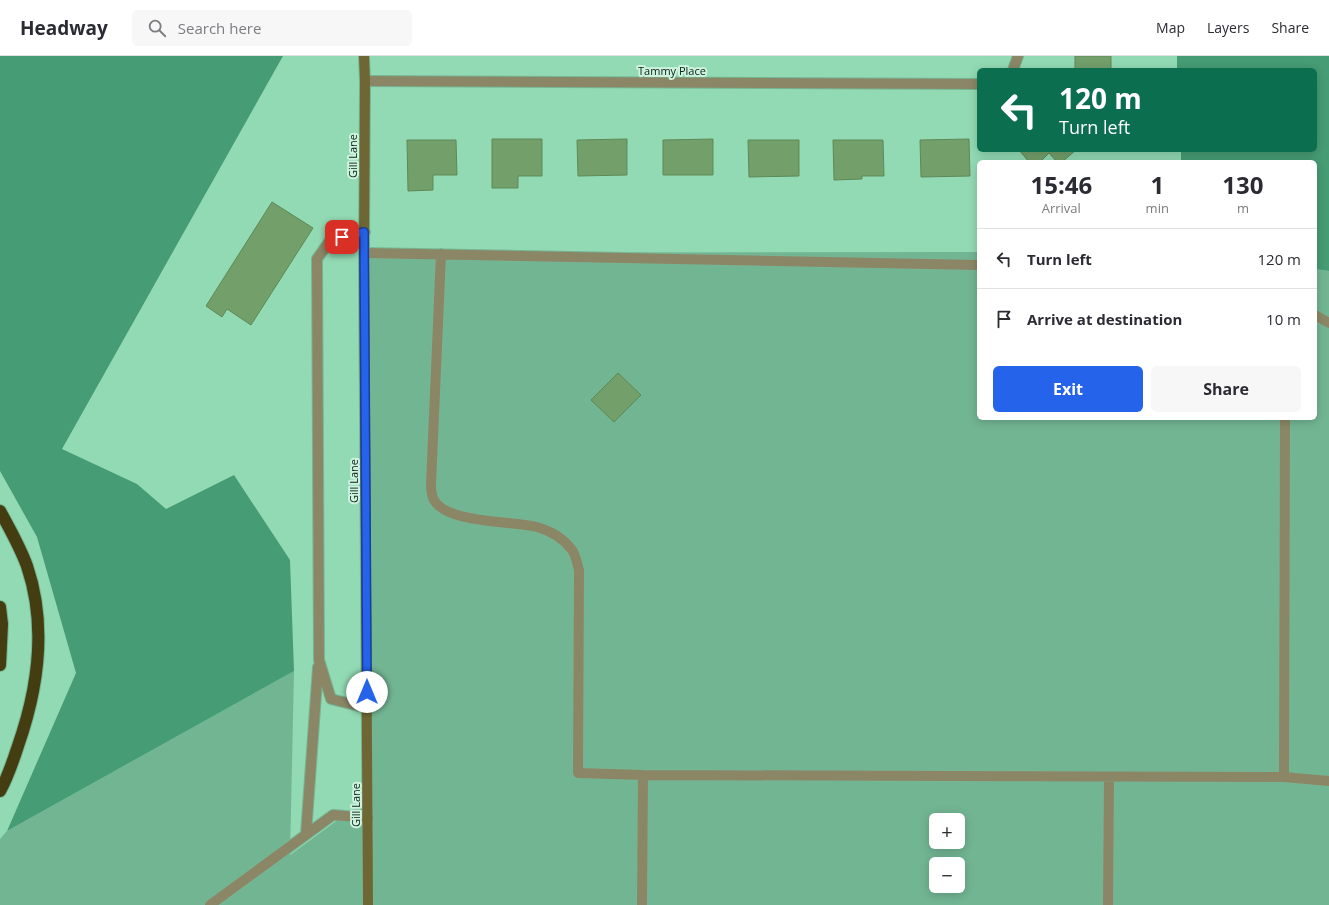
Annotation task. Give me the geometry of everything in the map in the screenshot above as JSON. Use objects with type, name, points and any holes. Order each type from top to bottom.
[{"type":"highway","points":[[0,512],[18,545],[27,566],[33,588],[37,611],[38,661],[26,724],[12,764],[0,791]]},
{"type":"highway","points":[[0,607],[2,624],[0,665]]},
{"type":"street","name":"Gill Lane","points":[[364,56],[368,905]]},
{"type":"street","points":[[1014,68],[1018,56]]},
{"type":"street","name":"Tammy Place","points":[[365,81],[977,84]]},
{"type":"street","points":[[306,834],[319,660],[317,259],[331,240],[364,232]]},
{"type":"street","points":[[364,252],[977,265]]},
{"type":"street","points":[[441,254],[431,485],[433,499],[442,509],[463,517],[537,527],[564,540],[573,551],[579,570],[578,773],[643,775],[1284,778],[1329,781]]},
{"type":"street","points":[[1317,316],[1329,323]]},
{"type":"street","points":[[1284,778],[1285,420]]},
{"type":"street","points":[[319,660],[331,699],[367,708]]},
{"type":"street","points":[[642,905],[643,775]]},
{"type":"street","points":[[1108,905],[1109,777]]},
{"type":"street","points":[[210,905],[332,815],[368,818]]},
{"type":"green space","points":[[0,56],[283,56],[62,449],[137,484],[166,509],[234,475],[290,560],[294,671],[7,831],[76,673],[37,537],[0,471]]},
{"type":"green space","points":[[1177,56],[1329,56],[1329,271],[1317,269],[1317,160],[1181,160],[1181,152],[1317,152],[1317,68],[1177,68]]},
{"type":"green space","points":[[977,252],[977,420],[1317,420],[1317,269],[1329,271],[1329,905],[0,905],[0,839],[7,831],[294,671],[290,855],[365,800],[364,253]]},
{"type":"building","points":[[1075,56],[1111,56],[1111,68],[1075,68]]},
{"type":"building","points":[[492,139],[542,139],[542,176],[518,176],[518,188],[492,188]]},
{"type":"building","points":[[627,139],[627,175],[578,176],[577,140]]},
{"type":"building","points":[[713,139],[713,175],[663,175],[663,140]]},
{"type":"building","points":[[969,139],[970,176],[921,177],[920,140]]},
{"type":"building","points":[[407,140],[456,140],[457,175],[433,175],[433,190],[408,191]]},
{"type":"building","points":[[748,140],[799,140],[799,176],[749,177]]},
{"type":"building","points":[[833,140],[883,140],[884,176],[862,176],[862,179],[834,180]]},
{"type":"building","points":[[1021,152],[1074,152],[1064,160],[1055,160],[1049,153],[1042,160],[1027,160]]},
{"type":"building","points":[[272,202],[313,228],[251,325],[227,309],[222,317],[206,306]]},
{"type":"building","points":[[618,373],[641,395],[614,422],[591,400]]},
{"type":"route","points":[[342,237],[364,232],[367,692]]}]
